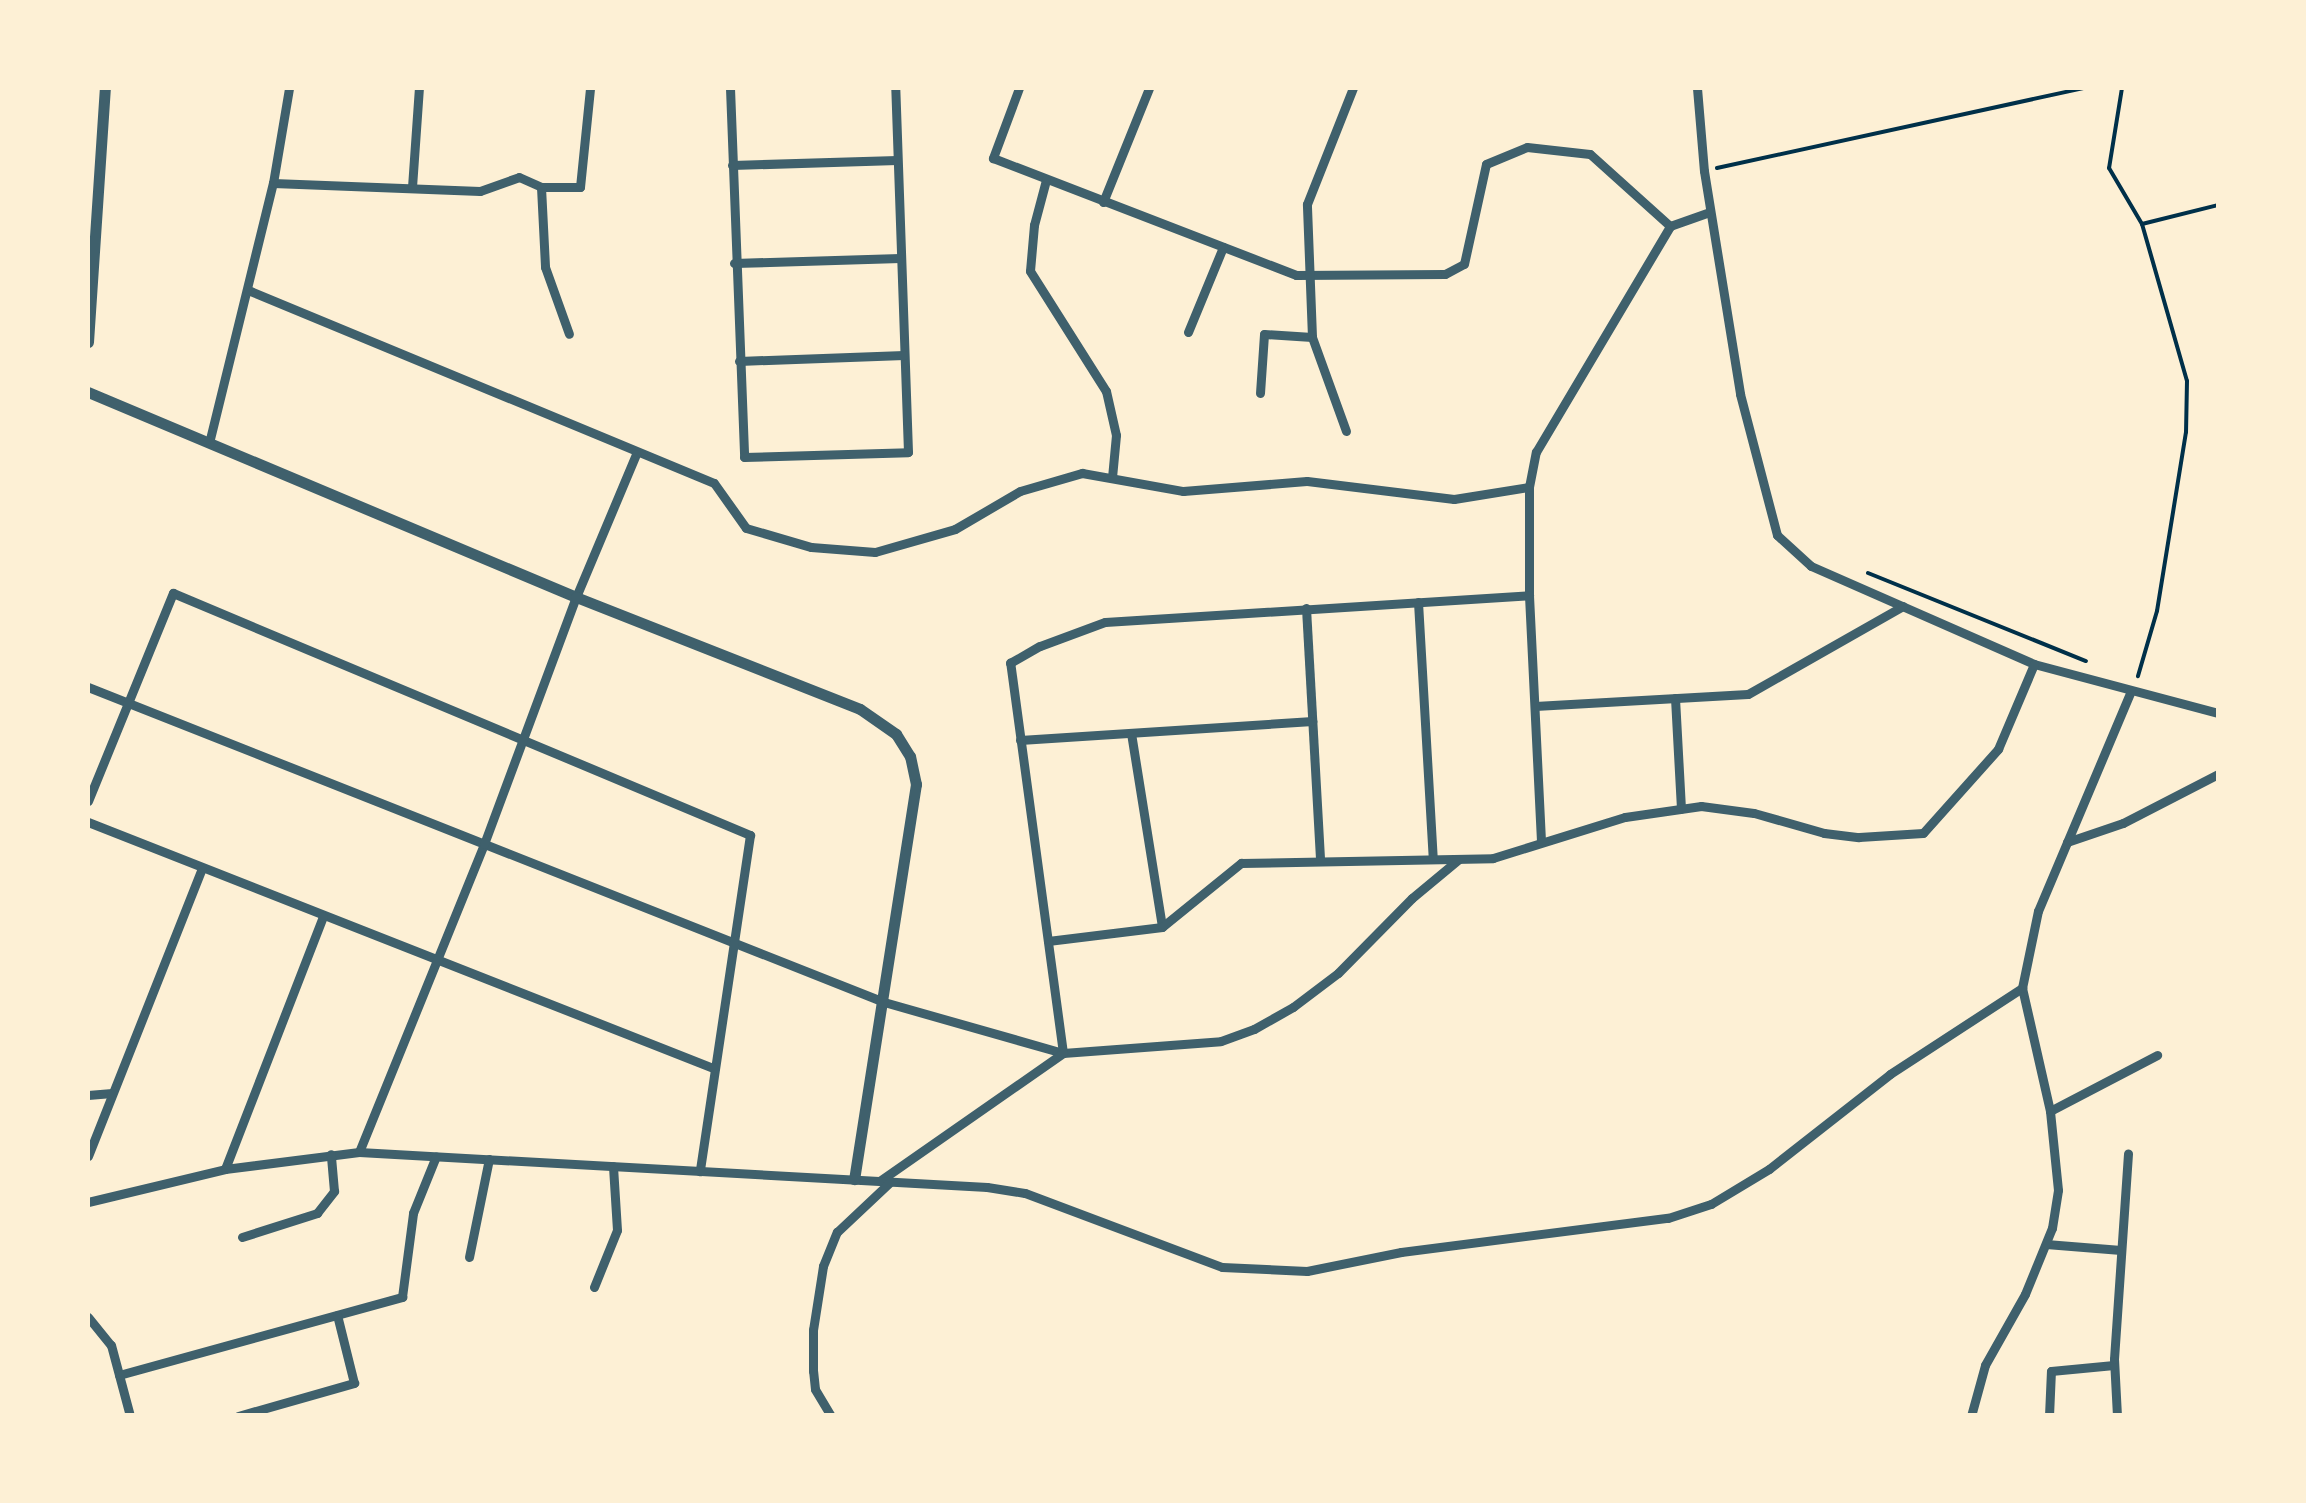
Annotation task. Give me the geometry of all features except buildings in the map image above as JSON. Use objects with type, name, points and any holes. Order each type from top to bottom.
[{"type":"street","points":[[88,342],[106,88]]},
{"type":"street","points":[[208,444],[273,183],[289,88]]},
{"type":"street","points":[[412,187],[419,88]]},
{"type":"street","points":[[273,183],[480,191],[520,177],[541,187],[580,187],[590,88]]},
{"type":"street","points":[[730,88],[744,457],[908,452],[896,88]]},
{"type":"street","points":[[1019,88],[993,158],[1296,275],[1445,274],[1464,264],[1486,164],[1527,147],[1590,154],[1670,226]]},
{"type":"street","points":[[1103,202],[1149,88]]},
{"type":"street","points":[[1346,431],[1312,337],[1307,204],[1353,88]]},
{"type":"street","points":[[1697,88],[1704,172],[1740,394],[1777,534],[1811,566],[2034,664],[2218,713]]},
{"type":"street","points":[[732,165],[897,160]]},
{"type":"street","points":[[1046,180],[1034,225],[1030,270],[1106,391],[1116,435],[1112,477]]},
{"type":"street","points":[[541,187],[545,267],[569,334]]},
{"type":"street","points":[[1541,841],[1529,595],[1528,487],[1536,452],[1670,226],[1710,212]]},
{"type":"street","points":[[1188,332],[1224,248]]},
{"type":"street","points":[[734,263],[900,258]]},
{"type":"street","points":[[248,290],[636,454],[714,483],[746,528],[811,547],[874,552],[954,529],[1020,490],[1082,473],[1184,491],[1307,482],[1454,499],[1528,487]]},
{"type":"street","points":[[1260,393],[1264,334],[1312,337]]},
{"type":"street","points":[[739,361],[904,355]]},
{"type":"street","points":[[88,392],[576,597],[860,709],[896,734],[910,756],[916,784],[854,1179]]},
{"type":"street","points":[[360,1152],[484,844],[576,597],[636,454]]},
{"type":"street","points":[[88,801],[172,593],[750,835],[700,1171]]},
{"type":"street","points":[[1063,1053],[1010,663],[1040,646],[1105,622],[1529,595]]},
{"type":"street","points":[[1418,602],[1433,859]]},
{"type":"street","points":[[1535,706],[1748,694],[1903,606]]},
{"type":"street","points":[[1306,608],[1320,858]]},
{"type":"street","points":[[1048,942],[1162,927],[1241,863],[1320,858],[1493,858],[1624,817],[1701,806],[1754,813],[1859,837],[1924,833],[1998,749],[2034,664]]},
{"type":"street","points":[[88,687],[884,1002],[1063,1053],[1221,1041],[1254,1029],[1293,1008],[1338,973],[1412,898],[1459,859]]},
{"type":"street","points":[[1971,1416],[1985,1366],[2026,1294],[2046,1244],[2058,1190],[2050,1110],[2022,988],[2043,890],[2068,842],[2130,691]]},
{"type":"street","points":[[1675,698],[1680,809]]},
{"type":"street","points":[[1020,740],[1312,721]]},
{"type":"street","points":[[1131,732],[1162,927]]},
{"type":"street","points":[[2068,842],[2123,823],[2218,774]]},
{"type":"street","points":[[88,822],[201,870],[437,958],[713,1068]]},
{"type":"street","points":[[88,1156],[201,870]]},
{"type":"street","points":[[225,1168],[323,916]]},
{"type":"street","points":[[88,1202],[225,1168],[331,1154],[489,1158],[1025,1193],[1179,1253],[1254,1272],[1307,1271],[1401,1252],[1668,1218],[1711,1204],[1769,1169],[1890,1074],[2022,988]]},
{"type":"street","points":[[878,1182],[1063,1053]]},
{"type":"street","points":[[2050,1110],[2157,1054]]},
{"type":"street","points":[[88,1095],[112,1093]]},
{"type":"street","points":[[2117,1416],[2114,1365],[2128,1153]]},
{"type":"street","points":[[242,1237],[317,1214],[334,1192],[331,1154]]},
{"type":"street","points":[[119,1375],[402,1297],[413,1213],[436,1156]]},
{"type":"street","points":[[469,1257],[489,1158]]},
{"type":"street","points":[[594,1287],[616,1230],[613,1166]]},
{"type":"street","points":[[831,1416],[815,1390],[813,1371],[813,1330],[823,1266],[836,1232],[890,1182]]},
{"type":"street","points":[[2046,1244],[2121,1250]]},
{"type":"street","points":[[238,1416],[354,1384],[337,1315]]},
{"type":"street","points":[[88,1317],[111,1345],[130,1416]]},
{"type":"street","points":[[2050,1416],[2051,1371],[2114,1365]]},
{"type":"path","points":[[1704,172],[2083,88]]},
{"type":"path","points":[[2122,88],[2109,168],[2142,224],[2187,381],[2186,415],[2157,611],[2130,691]]},
{"type":"path","points":[[1717,155],[1720,183]]},
{"type":"path","points":[[2142,224],[2218,205]]},
{"type":"path","points":[[1854,568],[2102,668]]}]
